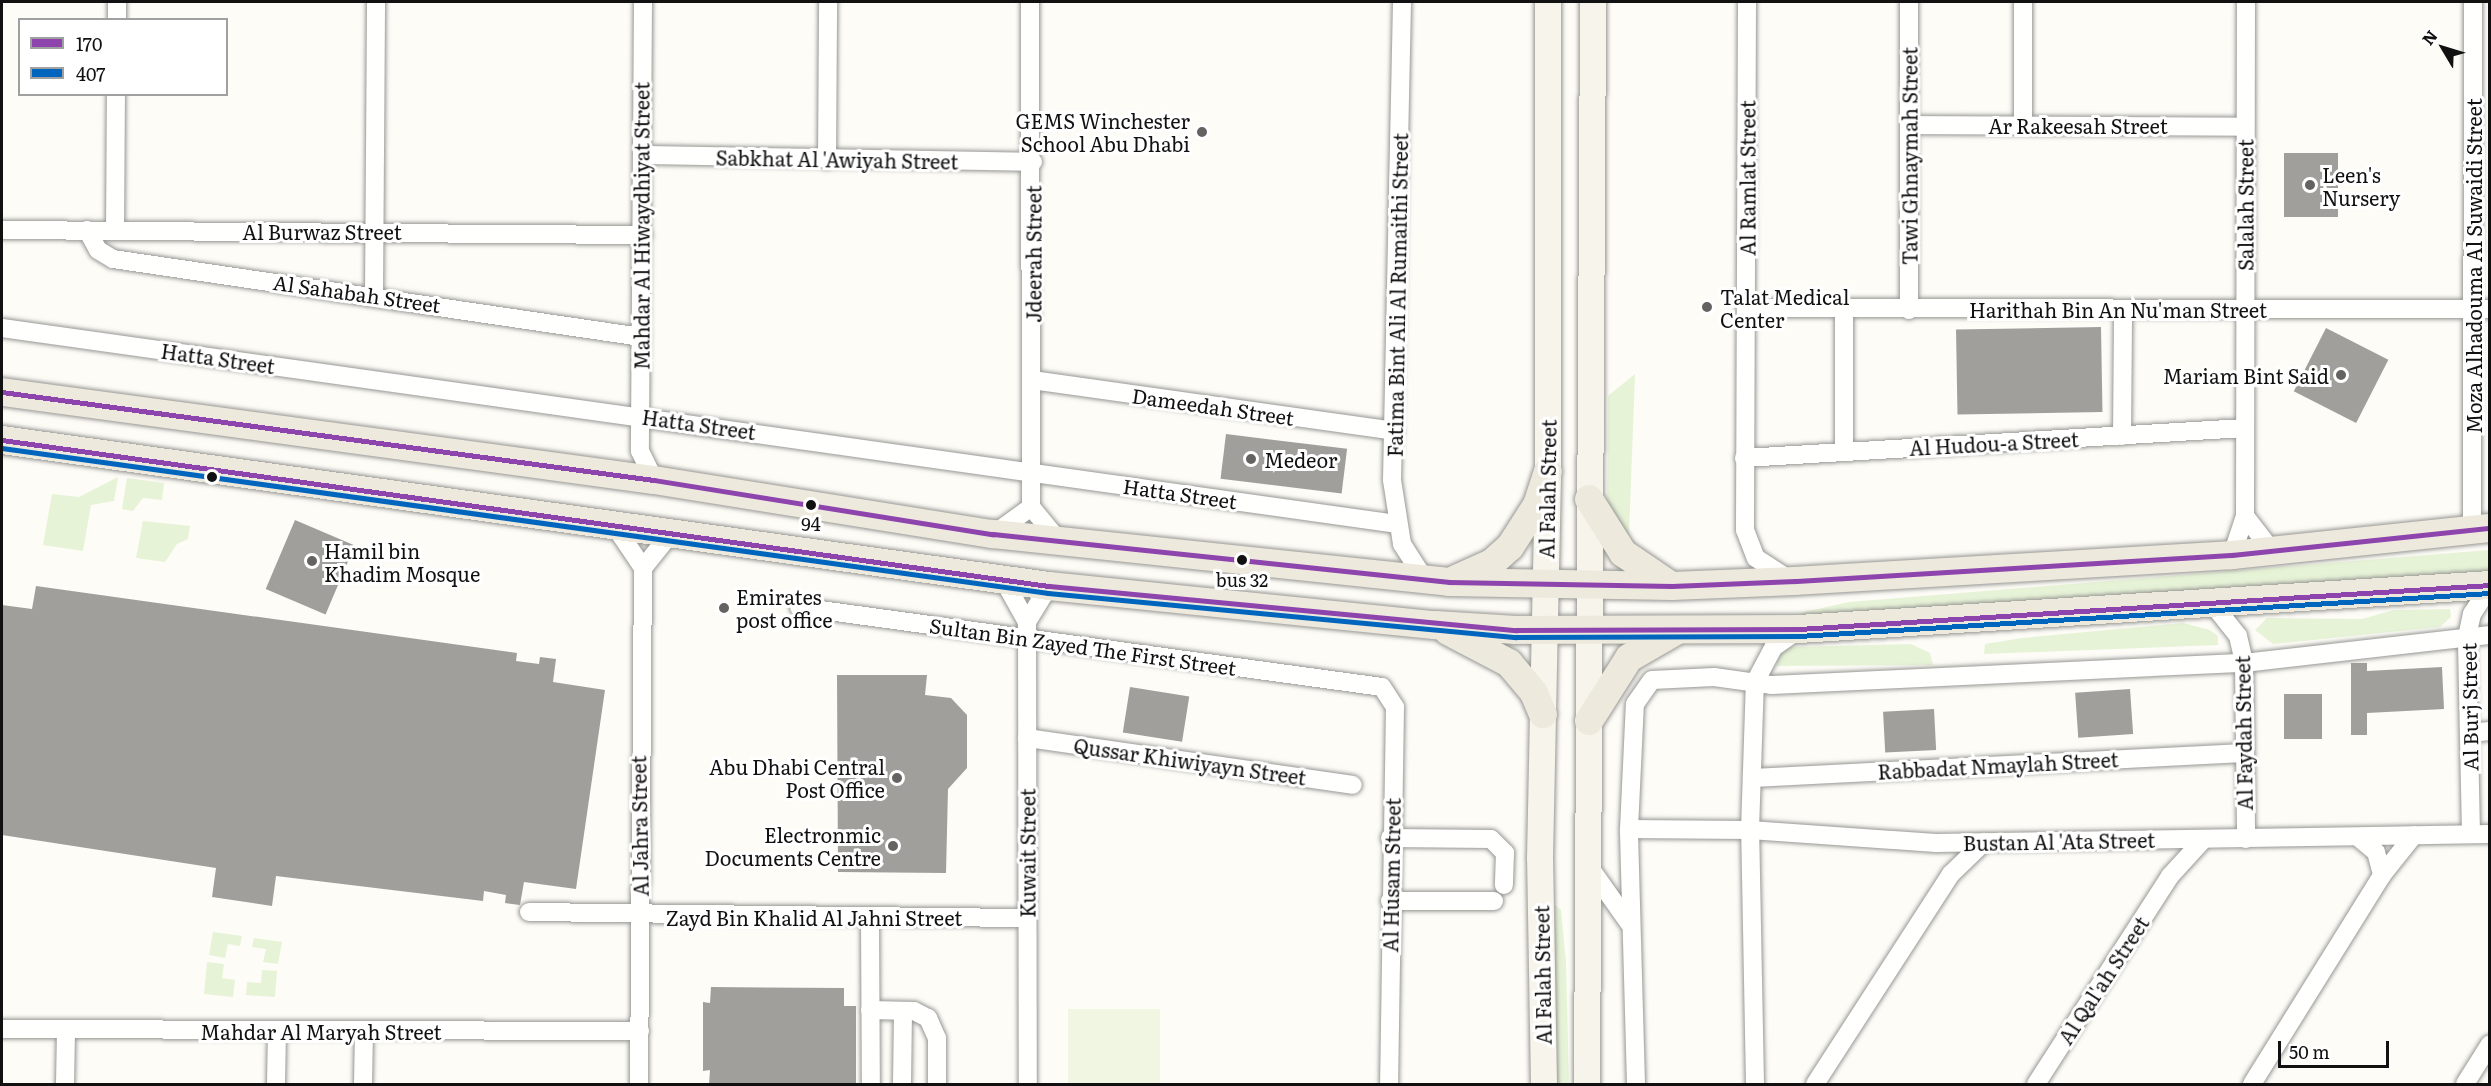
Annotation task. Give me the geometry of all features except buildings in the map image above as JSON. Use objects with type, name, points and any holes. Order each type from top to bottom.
[{"type":"main road","name":"Al Falah Street","points":[[1544,1084],[1543,714],[1548,472],[1548,2]]},
{"type":"main road","points":[[1587,1084],[1593,2]]},
{"type":"main road","points":[[2,392],[640,478],[993,534],[1437,581],[1672,586],[1795,581],[2232,555],[2481,529]]},
{"type":"main road","points":[[2,440],[1049,586],[1436,625],[1544,629],[1799,629],[2490,586]]},
{"type":"main road","points":[[1437,581],[1492,563],[1510,547],[1537,505],[1548,472]]},
{"type":"main road","points":[[1589,499],[1623,553],[1672,586]]},
{"type":"main road","points":[[1436,625],[1509,663],[1534,693],[1543,714]]},
{"type":"main road","points":[[1589,721],[1629,658],[1684,628]]},
{"type":"street","points":[[117,2],[117,18]]},
{"type":"street","points":[[374,295],[376,2]]},
{"type":"street","name":"Mahdar Al Hiwaydhiyat Street","points":[[640,478],[643,2]]},
{"type":"street","points":[[827,160],[828,2]]},
{"type":"street","name":"Jdeerah Street","points":[[1030,2],[1033,162],[1031,507]]},
{"type":"street","name":"Fatima Bint Ali Al Rumaithi Street","points":[[1402,2],[1392,480],[1396,524],[1402,544],[1437,581]]},
{"type":"street","name":"Al Ramlat Street","points":[[1747,2],[1747,308],[1744,458],[1748,544],[1767,568],[1795,581]]},
{"type":"street","name":"Tawi Ghnaymah Street","points":[[1909,2],[1909,310]]},
{"type":"street","points":[[2023,2],[2023,124]]},
{"type":"street","name":"Salalah Street","points":[[2232,555],[2245,516],[2246,2]]},
{"type":"street","name":"Moza Alhadouma Al Suwaidi Street","points":[[2473,2],[2481,35],[2481,529]]},
{"type":"street","points":[[115,230],[116,96]]},
{"type":"street","name":"Ar Rakeesah Street","points":[[1910,125],[2245,127]]},
{"type":"street","name":"Sabkhat Al 'Awiyah Street","points":[[642,155],[1033,162]]},
{"type":"street","name":"Al Burwaz Street","points":[[2,230],[643,235]]},
{"type":"street","name":"Al Sahabah Street","points":[[87,230],[98,250],[113,259],[374,295],[641,337]]},
{"type":"street","name":"Harithah Bin An Nu'man Street","points":[[1747,308],[1844,310],[2481,309]]},
{"type":"street","points":[[2122,436],[2123,309]]},
{"type":"street","points":[[1844,310],[1844,452]]},
{"type":"street","name":"Hatta Street","points":[[2,328],[1396,524]]},
{"type":"street","name":"Dameedah Street","points":[[1032,380],[1394,431]]},
{"type":"street","name":"Al Hudou-a Street","points":[[1744,458],[2245,428]]},
{"type":"street","name":"Mahdar Al Hiwaydhiyat Street","points":[[640,451],[640,478]]},
{"type":"street","points":[[993,534],[1031,507],[1059,541]]},
{"type":"street","points":[[2245,516],[2272,551]]},
{"type":"street","points":[[614,525],[644,568],[670,533]]},
{"type":"street","name":"Al Jahra Street","points":[[639,1084],[644,568]]},
{"type":"street","name":"Kuwait Street","points":[[1003,579],[1027,622],[1028,1084]]},
{"type":"street","points":[[1027,622],[1049,586]]},
{"type":"street","name":"Al Burj Street","points":[[2471,834],[2471,733],[2467,637],[2472,614],[2490,586]]},
{"type":"street","name":"Al Faydah Street","points":[[2211,602],[2238,636],[2244,663],[2246,839]]},
{"type":"street","name":"Sultan Bin Zayed The First Street","points":[[799,607],[1027,641],[1366,683]]},
{"type":"street","points":[[1755,1084],[1750,830],[1755,682],[1774,647],[1799,629]]},
{"type":"street","points":[[1636,1084],[1629,924],[1629,829],[1635,704],[1644,686],[1671,676],[1784,684],[2244,663],[2490,635]]},
{"type":"street","name":"Al Husam Street","points":[[1366,683],[1388,693],[1395,707],[1390,838],[1389,1084]]},
{"type":"street","points":[[2471,733],[2490,731]]},
{"type":"street","name":"Qussar Khiwiyayn Street","points":[[1027,738],[1353,785]]},
{"type":"street","name":"Rabbadat Nmaylah Street","points":[[1752,778],[2244,753]]},
{"type":"street","name":"Bustan Al 'Ata Street","points":[[1629,829],[1750,830],[1936,843],[2490,834]]},
{"type":"street","points":[[2252,1084],[2382,874],[2414,835]]},
{"type":"street","points":[[2358,837],[2376,852],[2382,874]]},
{"type":"street","points":[[1390,838],[1491,839],[1505,853],[1504,885]]},
{"type":"street","points":[[2162,840],[2170,876]]},
{"type":"street","name":"Al Qal'ah Street","points":[[2036,1084],[2170,876],[2203,840]]},
{"type":"street","points":[[1815,1084],[1951,874],[1984,842]]},
{"type":"street","points":[[1936,843],[1951,874]]},
{"type":"street","points":[[1588,865],[1629,924]]},
{"type":"street","points":[[1390,901],[1494,901]]},
{"type":"street","name":"Zayd Bin Khalid Al Jahni Street","points":[[529,912],[870,919],[1027,918]]},
{"type":"street","points":[[870,919],[871,1084]]},
{"type":"street","points":[[870,1010],[922,1013],[933,1023],[937,1084]]},
{"type":"street","points":[[902,1084],[903,1011]]},
{"type":"street","name":"Mahdar Al Maryah Street","points":[[2,1029],[640,1031]]},
{"type":"street","points":[[65,1084],[66,1030]]},
{"type":"street","points":[[276,1084],[277,1030]]},
{"type":"street","points":[[363,1084],[364,1030]]},
{"type":"street","points":[[2465,1084],[2490,1044]]},
{"type":"green space","points":[[1635,374],[1629,535],[1607,519],[1608,396]]},
{"type":"green space","points":[[118,477],[114,501],[91,505],[83,551],[43,545],[52,494],[79,497]]},
{"type":"green space","points":[[127,478],[164,483],[162,500],[143,498],[133,511],[122,509]]},
{"type":"green space","points":[[143,521],[190,526],[188,539],[177,544],[165,562],[136,558]]},
{"type":"green space","points":[[2489,550],[2489,575],[1815,617],[1800,613],[1849,602]]},
{"type":"green space","points":[[2450,609],[2451,617],[2440,627],[2273,644],[2255,630],[2267,618],[2362,619],[2394,610]]},
{"type":"green space","points":[[2183,623],[2210,630],[2218,636],[2218,645],[1984,654],[1985,644],[2022,638]]},
{"type":"green space","points":[[1911,644],[1930,653],[1933,665],[1777,666],[1777,653],[1792,647]]},
{"type":"green space","points":[[1555,905],[1561,910],[1566,963],[1569,1084],[1555,1084]]},
{"type":"green space","points":[[213,932],[242,936],[240,946],[228,944],[225,958],[209,955]]},
{"type":"green space","points":[[254,938],[282,942],[278,964],[263,962],[266,949],[252,947]]},
{"type":"green space","points":[[207,962],[224,964],[222,978],[235,980],[233,997],[204,994]]},
{"type":"green space","points":[[262,970],[277,971],[275,997],[246,995],[247,982],[261,983]]},
{"type":"green space","points":[[1068,1009],[1160,1009],[1160,1084],[1068,1084]]},
{"type":"transit line","name":"170","points":[[2,392],[654,480],[993,534],[1449,582],[1672,586],[1795,581],[2232,555],[2490,528]]},
{"type":"transit line","name":"170","points":[[2,440],[1049,586],[1516,630],[1799,629],[2490,585]]},
{"type":"transit line","name":"407","points":[[2,448],[1048,593],[1516,637],[1799,636],[2490,593]]},
{"type":"place","name":"GEMS Winchester School Abu Dhabi","points":[[1202,132]]},
{"type":"place","name":"Leen's Nursery","points":[[2310,185]]},
{"type":"place","name":"Talat Medical Center","points":[[1707,307]]},
{"type":"place","name":"Mariam Bint Said","points":[[2341,375]]},
{"type":"place","name":"Medeor","points":[[1251,459]]},
{"type":"place","name":"94","points":[[811,505]]},
{"type":"place","name":"bus 32","points":[[1242,560]]},
{"type":"place","name":"Hamil bin Khadim Mosque","points":[[312,561]]},
{"type":"place","name":"Emirates post office","points":[[724,608]]},
{"type":"place","name":"Abu Dhabi Central Post Office","points":[[897,778]]},
{"type":"place","name":"Electronmic Documents Centre","points":[[893,846]]}]
